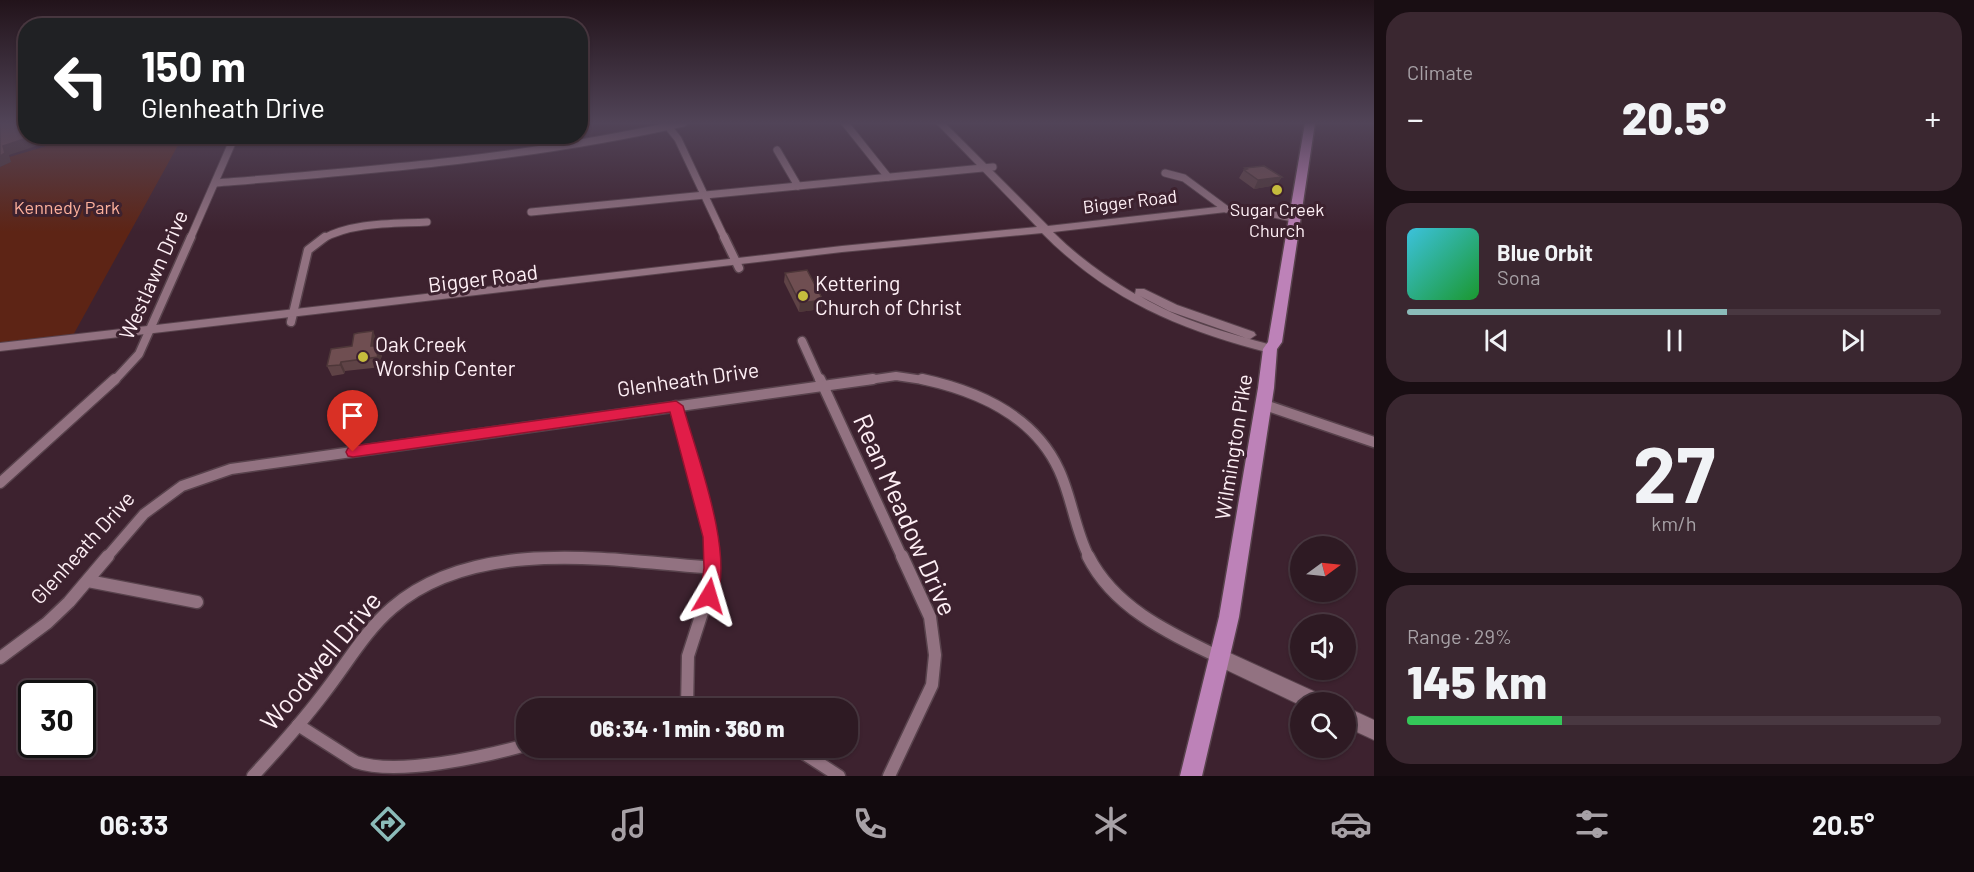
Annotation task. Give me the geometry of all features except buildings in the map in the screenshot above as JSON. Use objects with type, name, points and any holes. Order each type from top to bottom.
[{"type":"main road","name":"Wilmington Pike","points":[[1191,776],[1229,617],[1262,404],[1304,159]]},
{"type":"street","name":"Westlawn Drive","points":[[0,483],[130,365],[148,334],[226,159]]},
{"type":"street","points":[[216,183],[473,159]]},
{"type":"street","points":[[688,159],[737,265]]},
{"type":"street","points":[[782,159],[798,186]]},
{"type":"street","points":[[874,159],[888,177]]},
{"type":"street","points":[[980,159],[1049,229],[1080,264],[1116,288],[1152,309],[1219,336],[1273,346]]},
{"type":"street","points":[[981,159],[988,167]]},
{"type":"street","points":[[531,212],[988,167]]},
{"type":"street","points":[[1165,173],[1184,178],[1226,209]]},
{"type":"street","name":"Bigger Road","points":[[0,347],[148,334],[737,265],[938,245],[970,238],[1226,209],[1249,209],[1294,219]]},
{"type":"street","points":[[292,317],[308,250],[317,241],[348,230],[427,222]]},
{"type":"street","name":"Bigger Road","points":[[0,356],[148,334]]},
{"type":"street","name":"Rean Meadow Drive","points":[[802,341],[930,617],[935,655],[932,685],[889,776]]},
{"type":"street","name":"Glenheath Drive","points":[[0,658],[47,623],[88,581],[130,530],[156,504],[182,486],[215,473],[247,466],[885,377],[932,380],[979,395],[1010,414],[1034,433],[1052,456],[1090,562],[1114,593],[1163,629],[1294,692]]},
{"type":"street","points":[[1262,404],[1374,442]]},
{"type":"street","points":[[676,406],[711,537],[713,568],[709,596],[688,656],[687,698]]},
{"type":"street","name":"Woodwell Drive","points":[[253,776],[298,725],[381,620],[403,598],[441,576],[484,566],[556,558],[713,568]]},
{"type":"street","points":[[88,581],[197,602]]},
{"type":"street","points":[[1356,722],[1374,730]]},
{"type":"street","points":[[298,725],[367,767],[408,774],[516,748]]},
{"type":"street","points":[[811,758],[838,776]]},
{"type":"green space","name":"Kennedy Park","points":[[7,159],[170,159],[71,339],[0,347],[0,167],[10,162]]},
{"type":"place","name":"Sugar Creek Church","points":[[1277,190]]},
{"type":"place","name":"Kettering Church of Christ","points":[[803,296]]},
{"type":"place","name":"Oak Creek Worship Center","points":[[363,357]]},
{"type":"route","points":[[353,452],[676,406],[711,537],[713,568],[709,596]]}]
